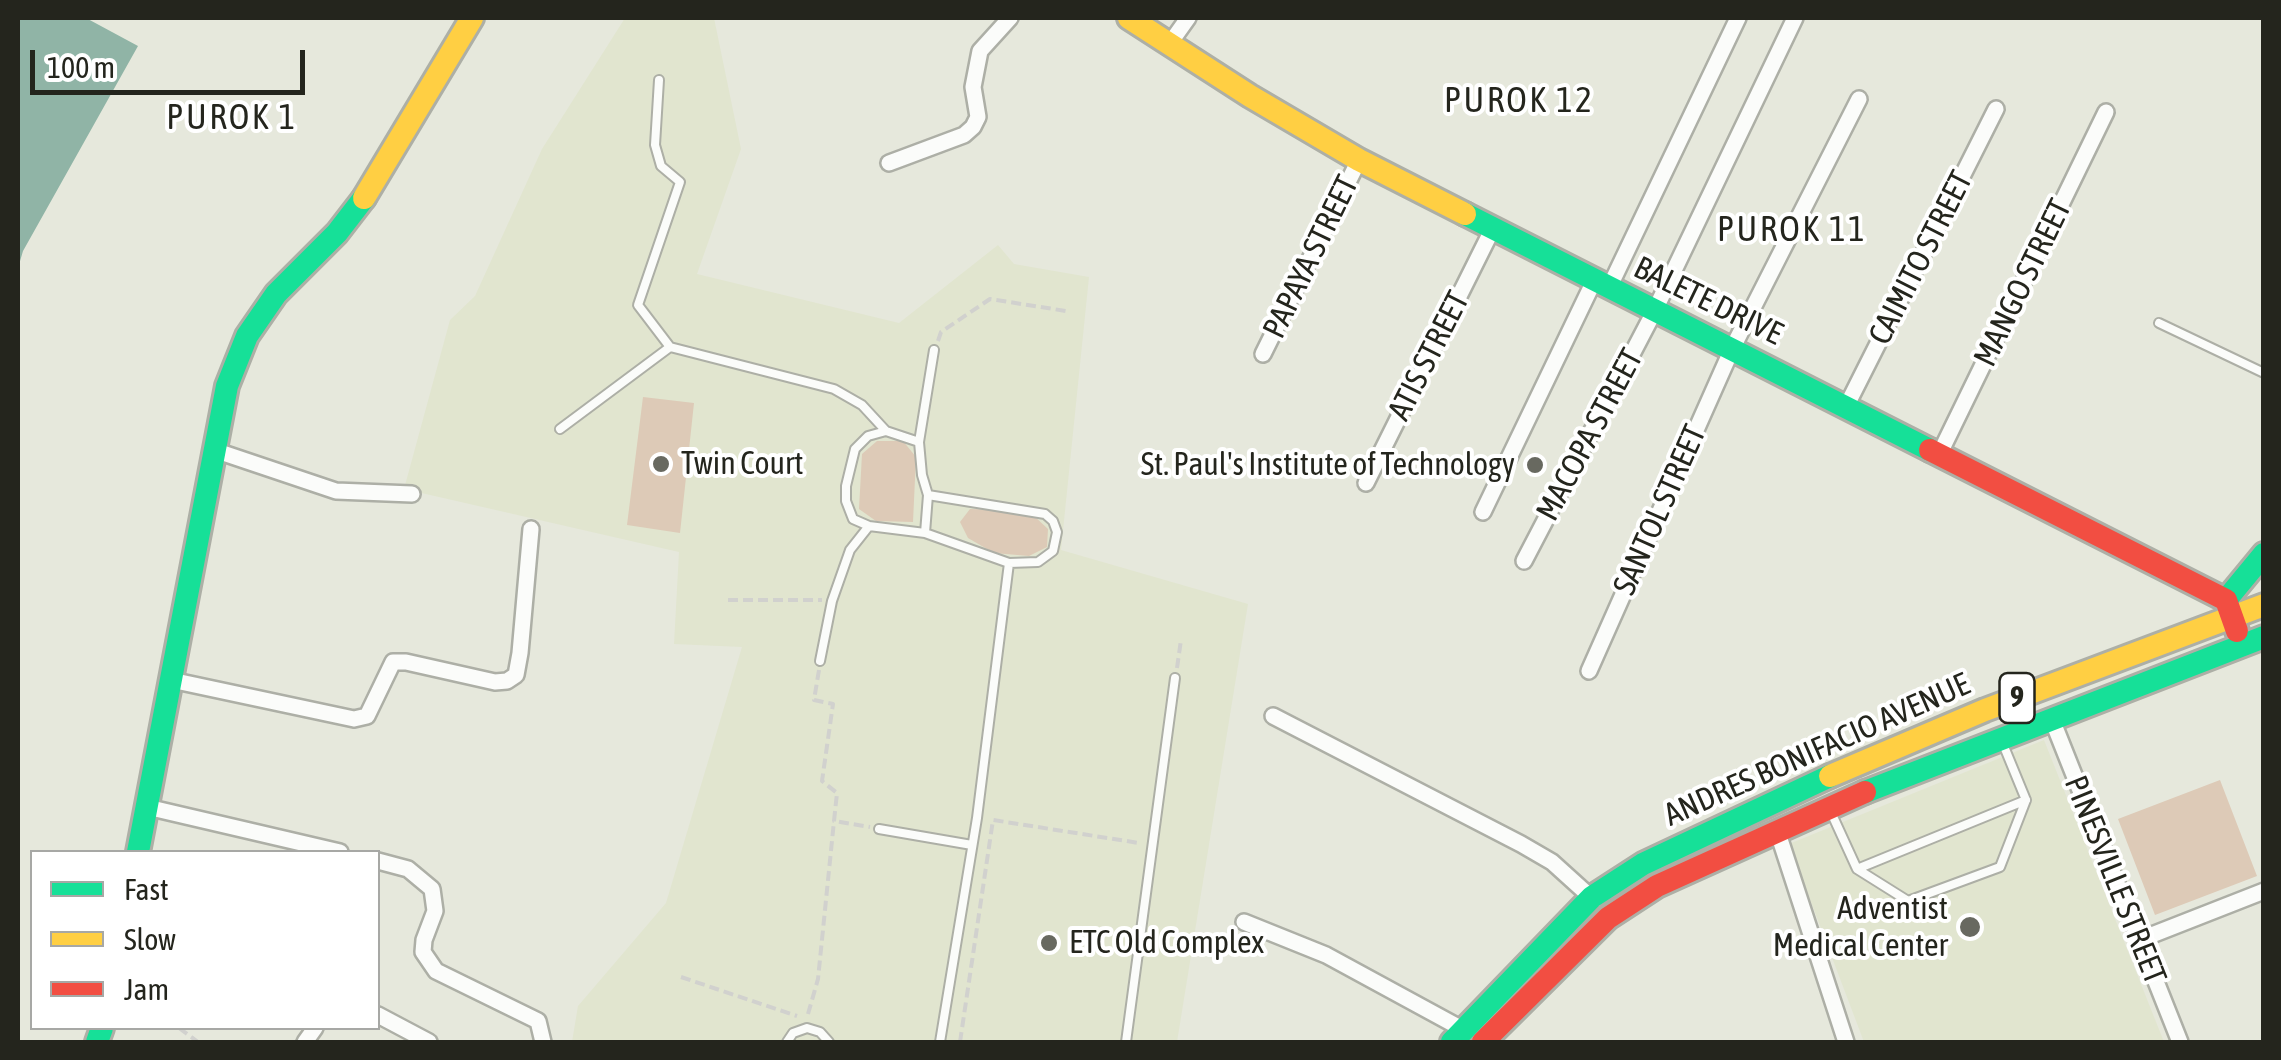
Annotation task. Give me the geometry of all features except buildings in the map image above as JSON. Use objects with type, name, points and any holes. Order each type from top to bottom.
[{"type":"main road","points":[[138,850],[226,386],[246,336],[276,294],[337,233],[368,193],[472,18]]},
{"type":"main road","name":"BALETE DRIVE","points":[[1129,18],[1168,46],[1359,160],[1940,453],[2228,609]]},
{"type":"main road","points":[[2254,641],[2228,609],[2264,554]]},
{"type":"main road","name":"ANDRES BONIFACIO AVENUE","points":[[1466,1038],[1592,897],[1643,864],[1824,778],[2228,609],[2264,606]]},
{"type":"main road","name":"ANDRES BONIFACIO AVENUE","points":[[1466,1038],[1608,918],[1658,886],[1828,806],[2000,736],[2254,641]]},
{"type":"street","points":[[889,163],[964,135],[973,127],[978,117],[974,87],[980,51],[1010,18]]},
{"type":"street","points":[[1168,46],[1188,18]]},
{"type":"street","points":[[1483,512],[1738,18]]},
{"type":"street","name":"MACOPA STREET","points":[[1524,561],[1655,310],[1795,18]]},
{"type":"street","name":"SANTOL STREET","points":[[1588,670],[1732,349],[1859,100]]},
{"type":"street","name":"CAIMITO STREET","points":[[1846,406],[1996,109]]},
{"type":"street","name":"MANGO STREET","points":[[1940,453],[2106,112]]},
{"type":"street","name":"PAPAYA STREET","points":[[1263,354],[1359,160]]},
{"type":"street","name":"ATIS STREET","points":[[1366,483],[1492,230]]},
{"type":"street","points":[[214,450],[336,490],[412,494]]},
{"type":"street","points":[[171,680],[354,719],[366,716],[393,662],[507,681],[516,674],[520,653],[531,529]]},
{"type":"street","points":[[1273,716],[1552,862],[1592,897],[1608,918]]},
{"type":"street","name":"PINESVILLE STREET","points":[[2050,717],[2180,1042]]},
{"type":"street","points":[[147,806],[332,850]]},
{"type":"street","points":[[1777,830],[1846,1042]]},
{"type":"street","points":[[380,861],[408,868],[432,888],[435,911],[424,940],[424,952],[436,971],[538,1020],[542,1042]]},
{"type":"street","points":[[2138,940],[2264,891]]},
{"type":"street","points":[[1244,922],[1326,955],[1466,1038]]},
{"type":"street","points":[[380,1015],[429,1042]]},
{"type":"lane","points":[[659,80],[655,145],[662,166],[680,182],[638,305],[670,347],[834,389],[862,405],[886,430],[919,442]]},
{"type":"lane","points":[[2160,323],[2264,373]]},
{"type":"lane","points":[[560,429],[670,347]]},
{"type":"lane","points":[[925,534],[928,495],[919,442],[934,350]]},
{"type":"lane","points":[[886,430],[868,436],[855,449],[846,486],[852,519],[868,526],[925,534],[1009,563],[1038,562],[1048,556],[1056,541],[1053,521],[1044,514],[928,495]]},
{"type":"lane","points":[[820,660],[832,600],[850,550],[868,526]]},
{"type":"lane","points":[[940,1042],[972,844],[1009,563]]},
{"type":"lane","points":[[1126,1042],[1176,678]]},
{"type":"lane","points":[[1828,806],[1857,869],[1908,901],[2000,867],[2026,800],[2000,736]]},
{"type":"lane","points":[[1857,869],[2026,800]]},
{"type":"lane","points":[[878,829],[972,844]]},
{"type":"lane","points":[[787,1042],[793,1033],[806,1028],[820,1032],[829,1042]]},
{"type":"path","points":[[934,350],[941,332],[990,299],[1066,311]]},
{"type":"path","points":[[728,600],[832,600]]},
{"type":"path","points":[[1176,678],[1181,640]]},
{"type":"path","points":[[681,977],[806,1019],[818,979],[837,793],[822,781],[833,704],[814,700],[820,660]]},
{"type":"path","points":[[960,1042],[994,820],[1142,843]]},
{"type":"path","points":[[834,822],[878,829]]},
{"type":"shaded area","points":[[18,18],[86,18],[138,46],[23,251],[18,268]]},
{"type":"shaded area","points":[[625,18],[714,18],[741,149],[697,274],[899,323],[998,245],[1014,264],[1089,277],[1061,550],[1248,604],[1177,1042],[572,1042],[578,1006],[666,903],[742,647],[674,644],[679,552],[404,489],[450,320],[475,296],[542,149]]},
{"type":"shaded area","name":"Twin Court","points":[[643,397],[694,403],[680,533],[627,525]]},
{"type":"shaded area","points":[[877,441],[903,441],[916,457],[913,522],[876,521],[859,509],[862,454]]},
{"type":"shaded area","points":[[970,509],[1033,515],[1048,529],[1047,547],[1029,556],[994,553],[968,538],[960,522]]},
{"type":"shaded area","name":"Adventist Medical Center","points":[[2044,740],[2164,1042],[1864,1042],[1789,844]]},
{"type":"shaded area","points":[[2220,780],[2257,876],[2155,915],[2118,819]]},
{"type":"traffic: fast","points":[[138,850],[227,386],[247,336],[276,294],[337,233],[364,198]]},
{"type":"traffic: fast","points":[[1465,214],[1930,450]]},
{"type":"traffic: fast","points":[[2226,600],[2264,554]]},
{"type":"traffic: fast","points":[[1865,792],[2264,637]]},
{"type":"traffic: fast","points":[[1452,1042],[1592,897],[1643,864],[1830,776]]},
{"type":"traffic: fast","points":[[97,1042],[101,1030]]},
{"type":"traffic: slow","points":[[364,198],[472,18]]},
{"type":"traffic: slow","points":[[1129,18],[1359,160],[1465,214]]},
{"type":"traffic: slow","points":[[1830,776],[1985,710],[2264,605]]},
{"type":"traffic: jam","points":[[1930,450],[2226,600],[2237,631]]},
{"type":"traffic: jam","points":[[1483,1042],[1608,918],[1657,886],[1865,792]]},
{"type":"place","name":"Twin Court","points":[[661,464]]},
{"type":"place","name":"St. Paul's Institute of Technology","points":[[1535,465]]},
{"type":"place","name":"Adventist Medical Center","points":[[1970,927]]},
{"type":"place","name":"ETC Old Complex","points":[[1049,943]]},
{"type":"district","name":"PUROK 12","points":[[1519,101]]},
{"type":"district","name":"PUROK 1","points":[[232,118]]},
{"type":"district","name":"PUROK 11","points":[[1792,230]]}]
